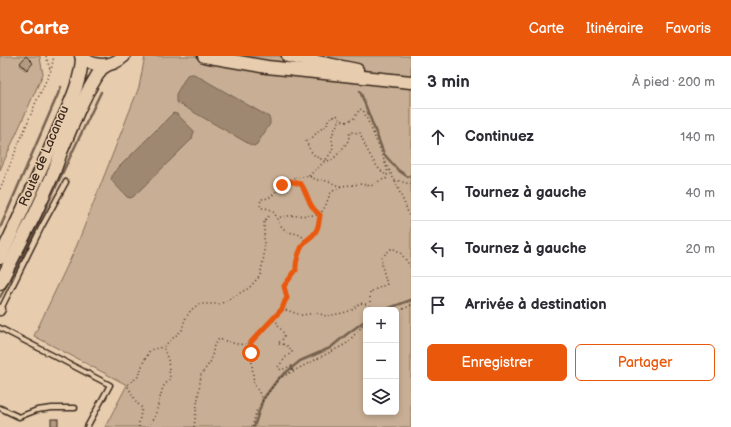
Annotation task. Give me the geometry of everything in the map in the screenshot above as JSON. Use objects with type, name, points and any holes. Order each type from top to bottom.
[{"type":"main road","points":[[81,57],[94,64],[107,65],[114,63],[124,56]]},
{"type":"main road","points":[[204,56],[267,67],[411,82]]},
{"type":"main road","points":[[288,56],[342,66],[411,82]]},
{"type":"main road","name":"Route de Lacanau","points":[[0,258],[52,146],[81,72],[81,57]]},
{"type":"main road","name":"Route de Lacanau","points":[[0,283],[35,214],[54,172],[79,109],[101,69],[107,65]]},
{"type":"lane","points":[[1,310],[42,226],[66,182]]},
{"type":"lane","points":[[0,328],[110,385],[87,427]]},
{"type":"lane","points":[[0,408],[19,417],[37,410],[52,408],[75,408]]},
{"type":"path","points":[[46,56],[51,70]]},
{"type":"path","points":[[0,189],[51,70],[54,56]]},
{"type":"path","points":[[387,176],[381,172],[373,160],[360,133],[350,132],[348,141],[331,161],[321,159],[310,152],[306,142],[319,130],[327,126],[328,119],[337,114],[340,120],[346,122],[354,118],[360,109],[363,110],[394,179],[408,213],[411,225]]},
{"type":"path","points":[[309,176],[326,160],[332,149],[334,143],[332,137],[340,120]]},
{"type":"path","points":[[383,156],[387,167],[387,176]]},
{"type":"path","points":[[305,242],[301,234],[292,233],[282,228],[270,210],[261,208],[260,201],[262,199],[269,198],[278,188],[295,178],[309,176],[317,180],[329,181],[341,186],[362,184],[371,186],[387,176]]},
{"type":"path","points":[[394,179],[411,184]]},
{"type":"path","points":[[289,181],[301,184],[311,206],[320,215]]},
{"type":"path","points":[[194,427],[201,375],[211,362],[214,345],[219,339],[229,343],[246,345],[251,342],[282,309],[287,298],[284,286],[296,270],[295,264],[301,248],[305,242],[312,237],[317,229],[320,215],[326,207],[330,194],[341,186]]},
{"type":"path","points":[[139,427],[142,408],[137,403],[127,385],[139,376],[143,363],[150,350],[163,347],[182,330],[185,319],[191,310],[199,304],[220,304],[249,288],[260,276],[264,256],[264,221],[270,215]]},
{"type":"path","points":[[276,218],[287,216],[320,215]]},
{"type":"path","points":[[282,309],[302,315],[317,313],[326,316],[352,310],[360,303],[370,305],[370,292],[387,284],[382,266],[382,257],[392,248],[400,252],[411,267]]},
{"type":"path","points":[[399,311],[411,305]]},
{"type":"path","points":[[272,320],[278,323],[284,334],[283,340],[278,342],[278,344],[290,347],[292,352],[286,357],[278,368],[281,370],[291,366],[293,368],[290,373]]},
{"type":"path","points":[[252,427],[257,409],[278,379],[346,344],[363,325]]},
{"type":"path","points":[[251,342],[254,384],[264,400]]},
{"type":"path","points":[[148,427],[155,416],[163,387],[170,380],[168,360],[163,347]]},
{"type":"shaded area","points":[[0,56],[40,56],[43,74],[0,170]]},
{"type":"shaded area","points":[[145,56],[411,56],[411,427],[105,427],[127,385],[34,336],[77,245],[139,87]]},
{"type":"shaded area","points":[[194,74],[269,117],[270,124],[257,144],[254,146],[251,145],[176,102],[176,94],[187,75]]},
{"type":"shaded area","points":[[173,113],[177,114],[194,131],[192,139],[133,197],[127,197],[111,180],[113,173]]},
{"type":"building","points":[[26,56],[33,63],[27,70],[20,63]]},
{"type":"building","points":[[51,419],[58,419],[58,426],[51,426]]},
{"type":"waterway","points":[[0,228],[61,87]]},
{"type":"waterway","points":[[360,91],[384,154],[398,170],[408,177],[411,175]]},
{"type":"waterway","points":[[0,297],[20,262],[101,92]]},
{"type":"waterway","points":[[392,307],[411,300]]},
{"type":"waterway","points":[[254,427],[263,399],[278,379],[300,361],[330,348],[363,322]]},
{"type":"route","points":[[251,353],[251,342],[282,309],[287,298],[284,286],[296,270],[295,264],[301,248],[305,242],[312,237],[319,223],[320,215],[311,206],[301,184],[289,181],[282,185]]}]
